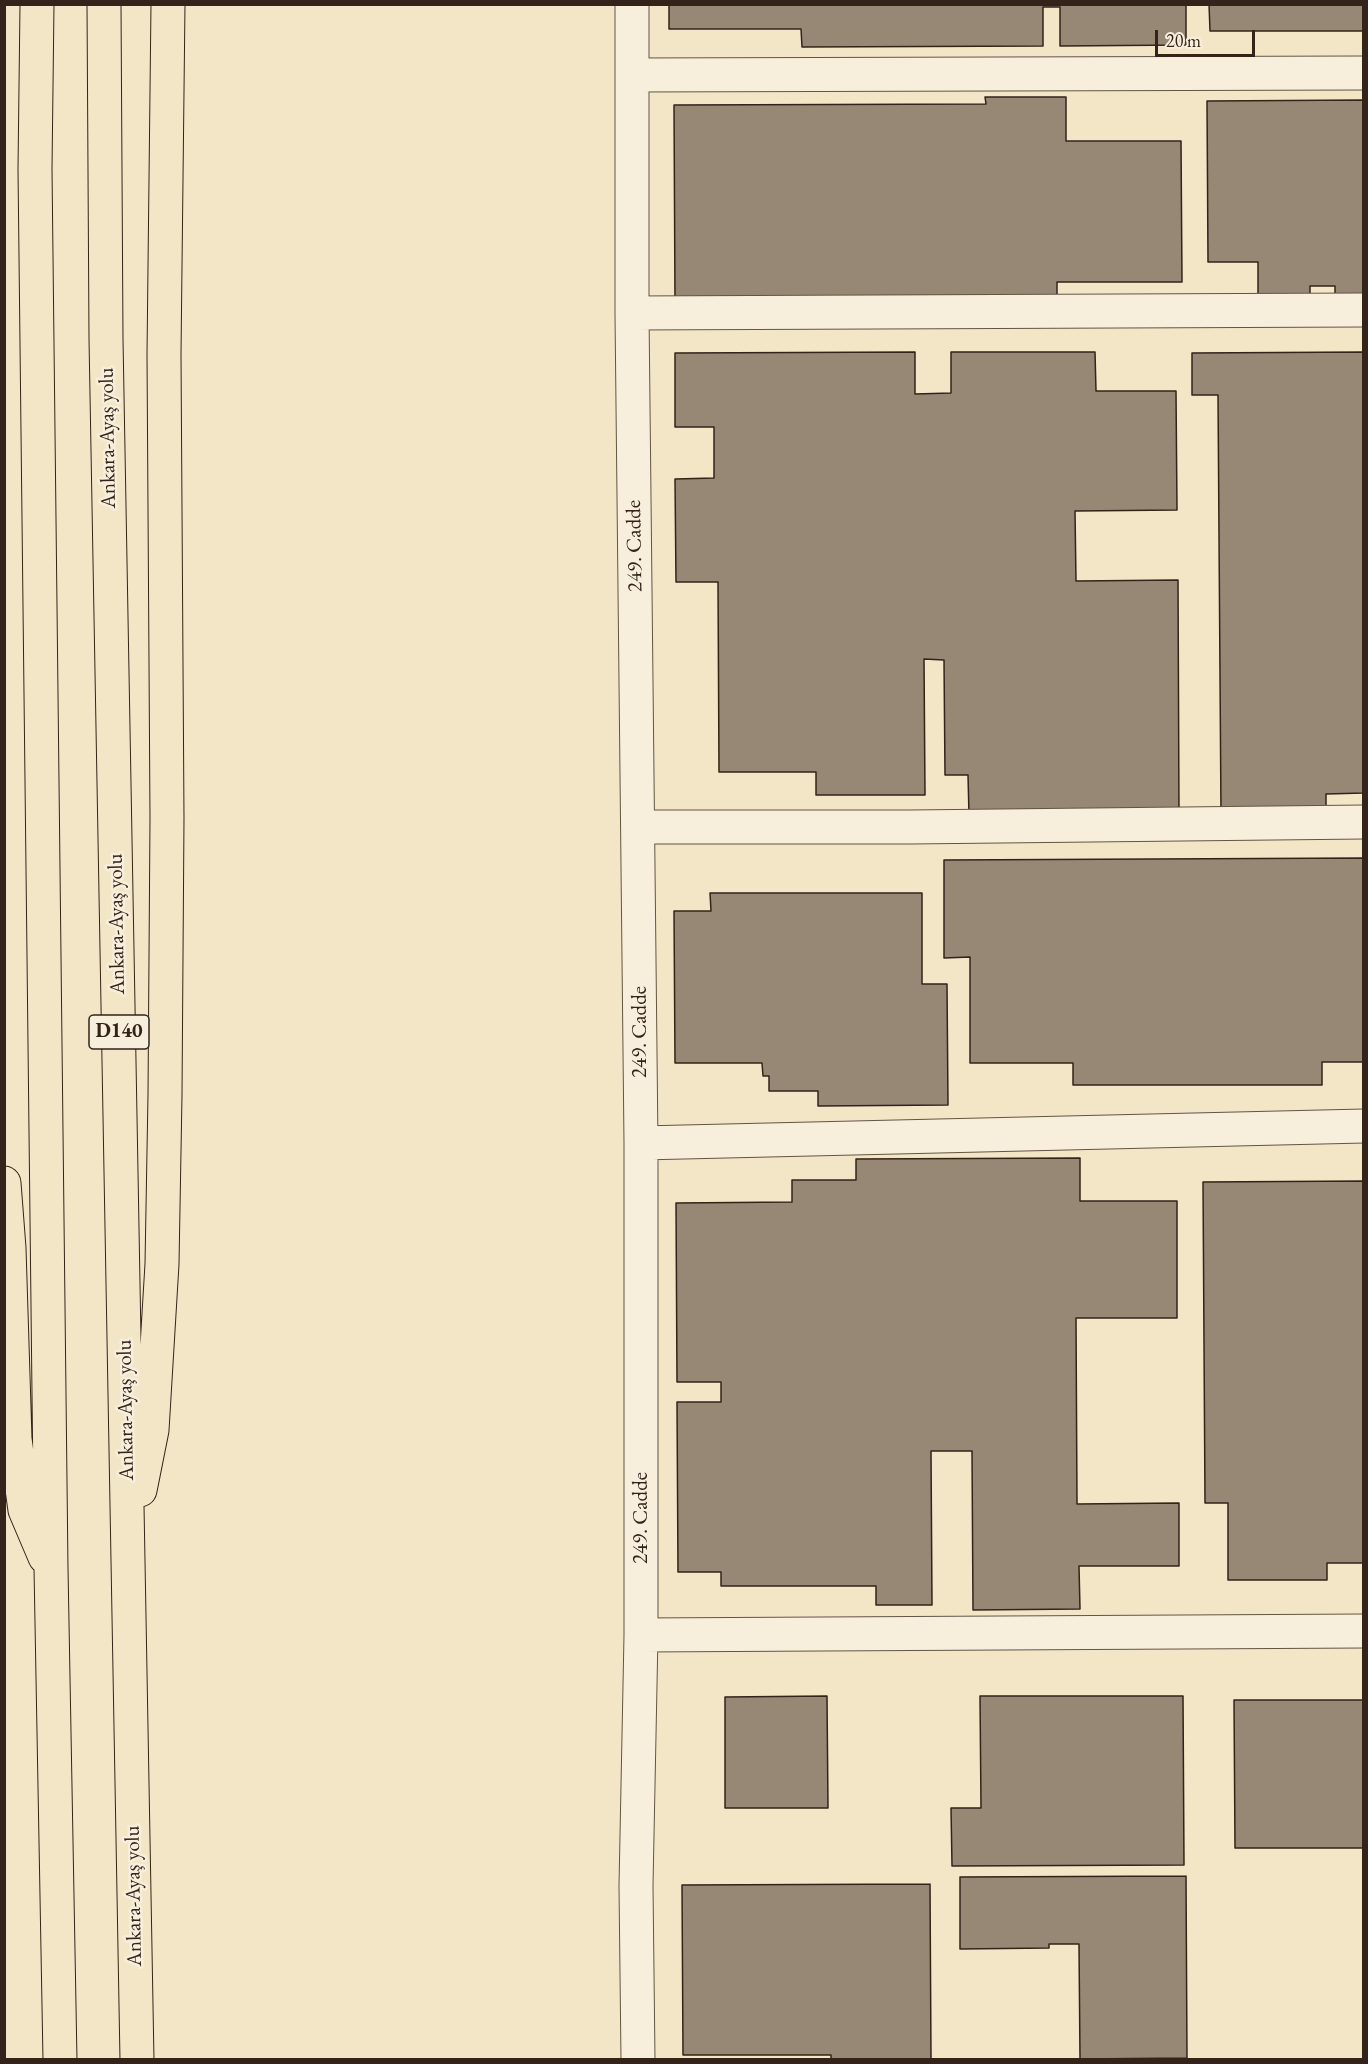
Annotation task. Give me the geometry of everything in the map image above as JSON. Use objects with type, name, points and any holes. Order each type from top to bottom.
[{"type":"highway","points":[[37,4],[35,192],[51,1568],[60,2060]]},
{"type":"highway","name":"Ankara-Ayaş yolu","points":[[104,4],[106,351],[137,2060]]},
{"type":"highway","points":[[128,1529],[142,1482],[153,1430],[162,1242],[167,829],[164,354],[168,4]]},
{"type":"highway","points":[[5,1193],[15,1438],[25,1510],[51,1568]]},
{"type":"street","name":"249. Cadde","points":[[632,4],[632,313],[641,1143],[641,1635],[636,1886],[638,2060]]},
{"type":"street","points":[[632,75],[1364,73]]},
{"type":"street","points":[[632,313],[1364,310]]},
{"type":"street","points":[[639,827],[922,827],[1364,822]]},
{"type":"street","points":[[641,1143],[1364,1126]]},
{"type":"street","points":[[641,1635],[1364,1632]]},
{"type":"building","points":[[669,4],[1186,4],[1186,45],[1060,46],[1060,7],[1043,7],[1043,46],[802,47],[801,29],[669,29]]},
{"type":"building","points":[[1209,4],[1364,4],[1364,31],[1210,31]]},
{"type":"building","points":[[985,97],[1066,97],[1066,141],[1181,141],[1182,282],[1057,282],[1057,301],[675,302],[674,105],[986,104]]},
{"type":"building","points":[[1364,100],[1364,305],[1335,305],[1335,286],[1310,286],[1310,305],[1258,305],[1258,262],[1208,262],[1207,101]]},
{"type":"building","points":[[915,352],[915,394],[951,393],[951,352],[1095,352],[1096,391],[1176,391],[1177,510],[1075,511],[1076,581],[1178,580],[1179,815],[969,815],[968,775],[945,775],[944,660],[924,659],[925,795],[816,795],[816,772],[719,772],[718,582],[676,582],[675,479],[714,478],[714,427],[675,427],[675,353]]},
{"type":"building","points":[[1364,352],[1364,793],[1326,794],[1326,813],[1221,814],[1218,395],[1192,395],[1192,353]]},
{"type":"building","points":[[1364,858],[1364,1062],[1322,1062],[1322,1085],[1073,1085],[1073,1063],[970,1063],[970,957],[944,958],[944,860]]},
{"type":"building","points":[[710,893],[922,893],[922,984],[947,984],[948,1105],[818,1106],[818,1091],[769,1091],[769,1076],[763,1076],[762,1063],[675,1063],[674,911],[711,911]]},
{"type":"building","points":[[1080,1158],[1080,1201],[1177,1201],[1177,1318],[1076,1318],[1077,1504],[1179,1503],[1179,1566],[1079,1566],[1080,1609],[973,1610],[972,1451],[931,1451],[932,1605],[876,1605],[876,1586],[721,1586],[721,1572],[678,1572],[677,1402],[721,1402],[721,1382],[677,1382],[676,1203],[792,1202],[792,1180],[856,1180],[856,1159]]},
{"type":"building","points":[[1364,1181],[1364,1563],[1327,1563],[1327,1580],[1228,1580],[1228,1503],[1205,1503],[1203,1182]]},
{"type":"building","points":[[827,1696],[828,1808],[725,1808],[725,1697]]},
{"type":"building","points":[[980,1696],[1183,1696],[1184,1865],[952,1866],[951,1808],[981,1808]]},
{"type":"building","points":[[1234,1700],[1364,1700],[1364,1848],[1235,1848]]},
{"type":"building","points":[[1186,1876],[1187,2058],[1080,2059],[1079,1944],[1049,1944],[1049,1948],[960,1949],[960,1877]]},
{"type":"building","points":[[930,1884],[931,2060],[831,2060],[831,2055],[683,2055],[682,1885]]}]
